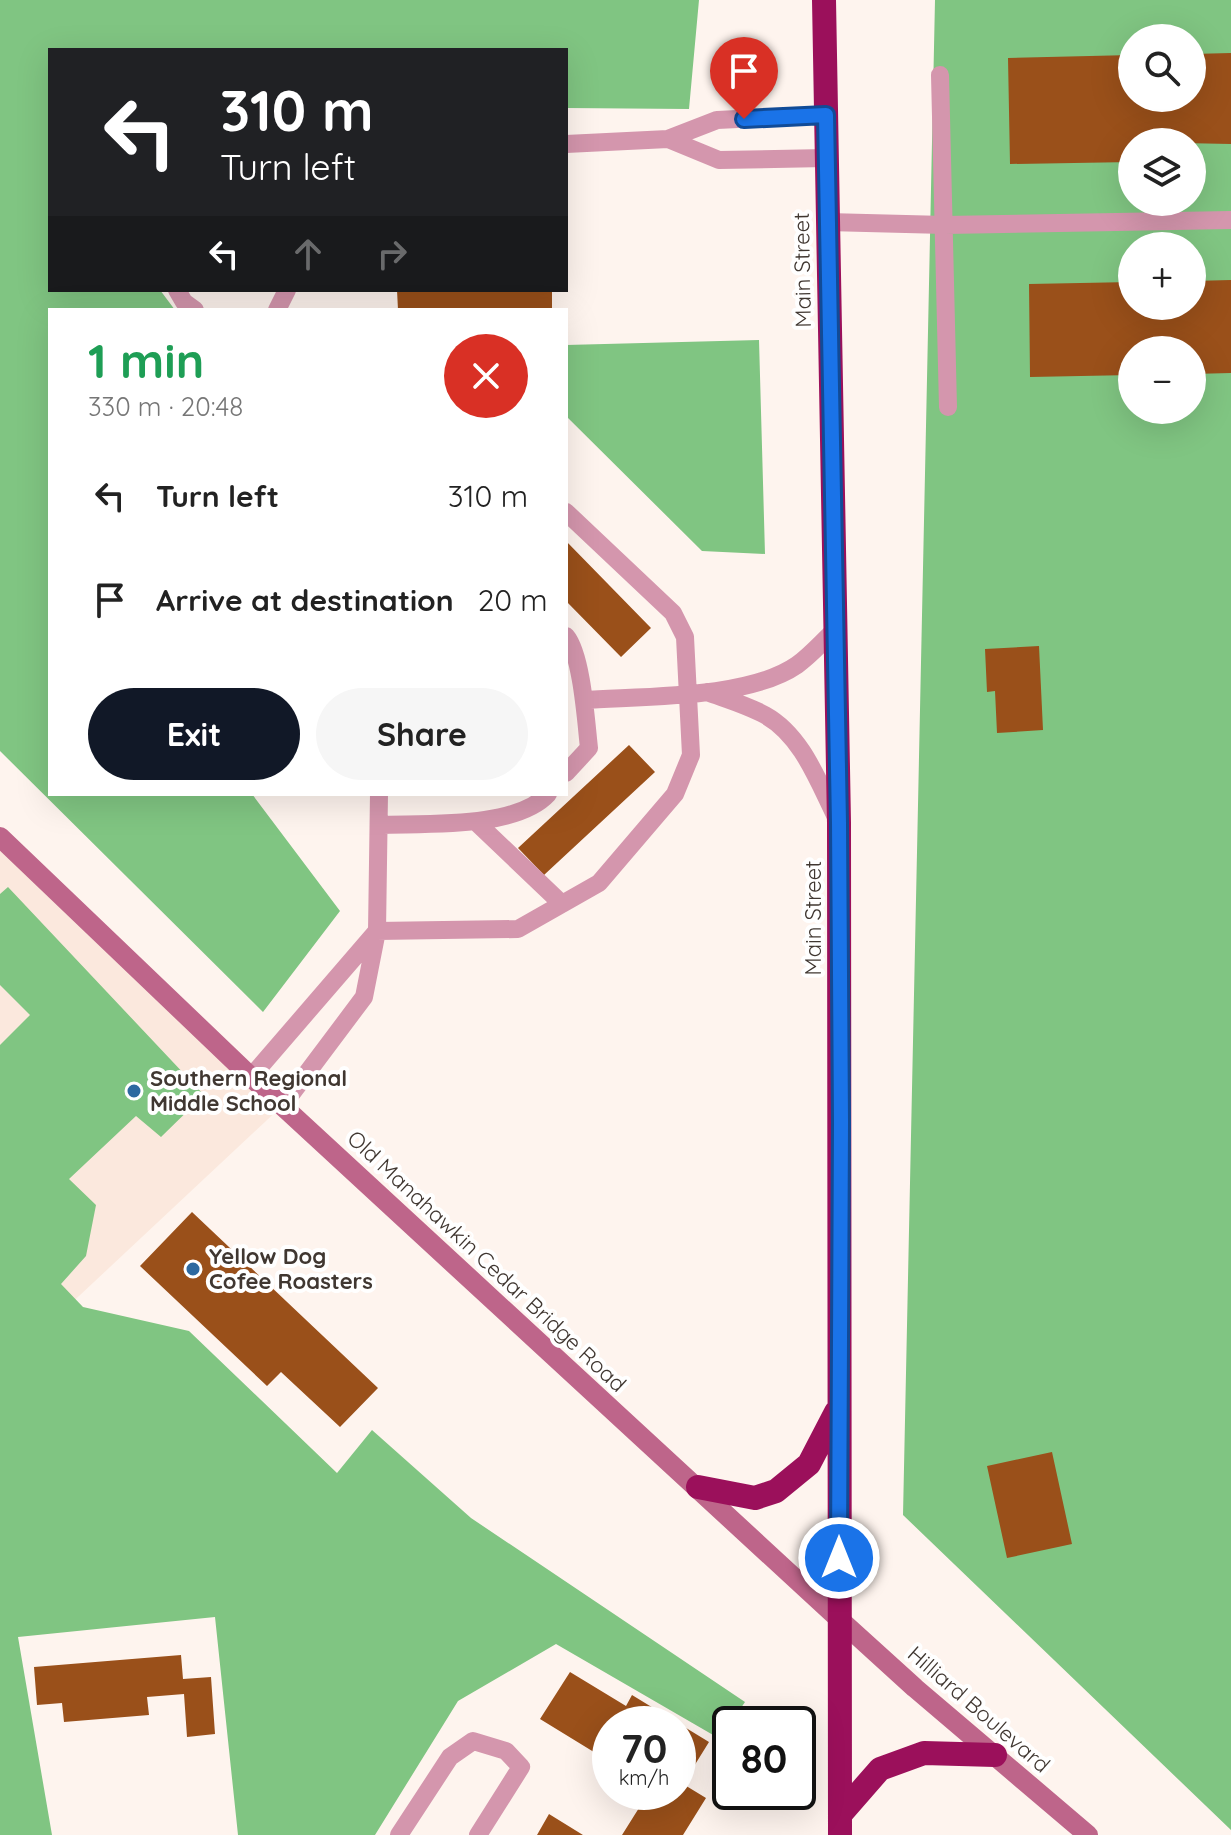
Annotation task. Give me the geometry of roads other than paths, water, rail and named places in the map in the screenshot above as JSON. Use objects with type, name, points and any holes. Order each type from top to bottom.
[{"type":"highway","name":"Main Street","points":[[824,0],[839,823],[840,1825]]},
{"type":"highway","points":[[698,1487],[755,1498],[776,1491],[809,1464],[839,1407]]},
{"type":"highway","points":[[840,1825],[880,1769],[924,1753],[995,1755]]},
{"type":"street","name":"Old Manahawkin Cedar Bridge Road","points":[[0,837],[251,1077],[839,1619]]},
{"type":"street","name":"Hilliard Boulevard","points":[[839,1619],[1088,1835]]},
{"type":"lane","points":[[940,75],[948,407]]},
{"type":"lane","points":[[568,144],[668,139],[717,120],[826,115]]},
{"type":"lane","points":[[668,139],[719,160],[826,158]]},
{"type":"lane","points":[[827,222],[945,225],[1231,220]]},
{"type":"lane","points":[[178,292],[192,308]]},
{"type":"lane","points":[[251,1077],[377,931],[518,929],[599,883],[675,794],[691,755],[698,692],[685,637],[673,613],[568,514]]},
{"type":"lane","points":[[584,700],[698,692],[767,680],[797,665],[834,631]]},
{"type":"lane","points":[[568,638],[572,643],[584,700],[589,748],[568,771]]},
{"type":"lane","points":[[698,692],[766,716],[791,737],[804,755],[839,823]]},
{"type":"lane","points":[[283,1105],[364,997],[377,931],[379,796]]},
{"type":"lane","points":[[379,825],[476,822],[536,806],[546,796]]},
{"type":"lane","points":[[476,822],[562,904]]},
{"type":"lane","points":[[399,1835],[450,1757],[473,1741],[506,1751],[521,1767],[478,1835]]},
{"type":"place","name":"Southern Regional Middle School","points":[[134,1091]]},
{"type":"place","name":"Yellow Dog Cofee Roasters","points":[[193,1269]]}]
